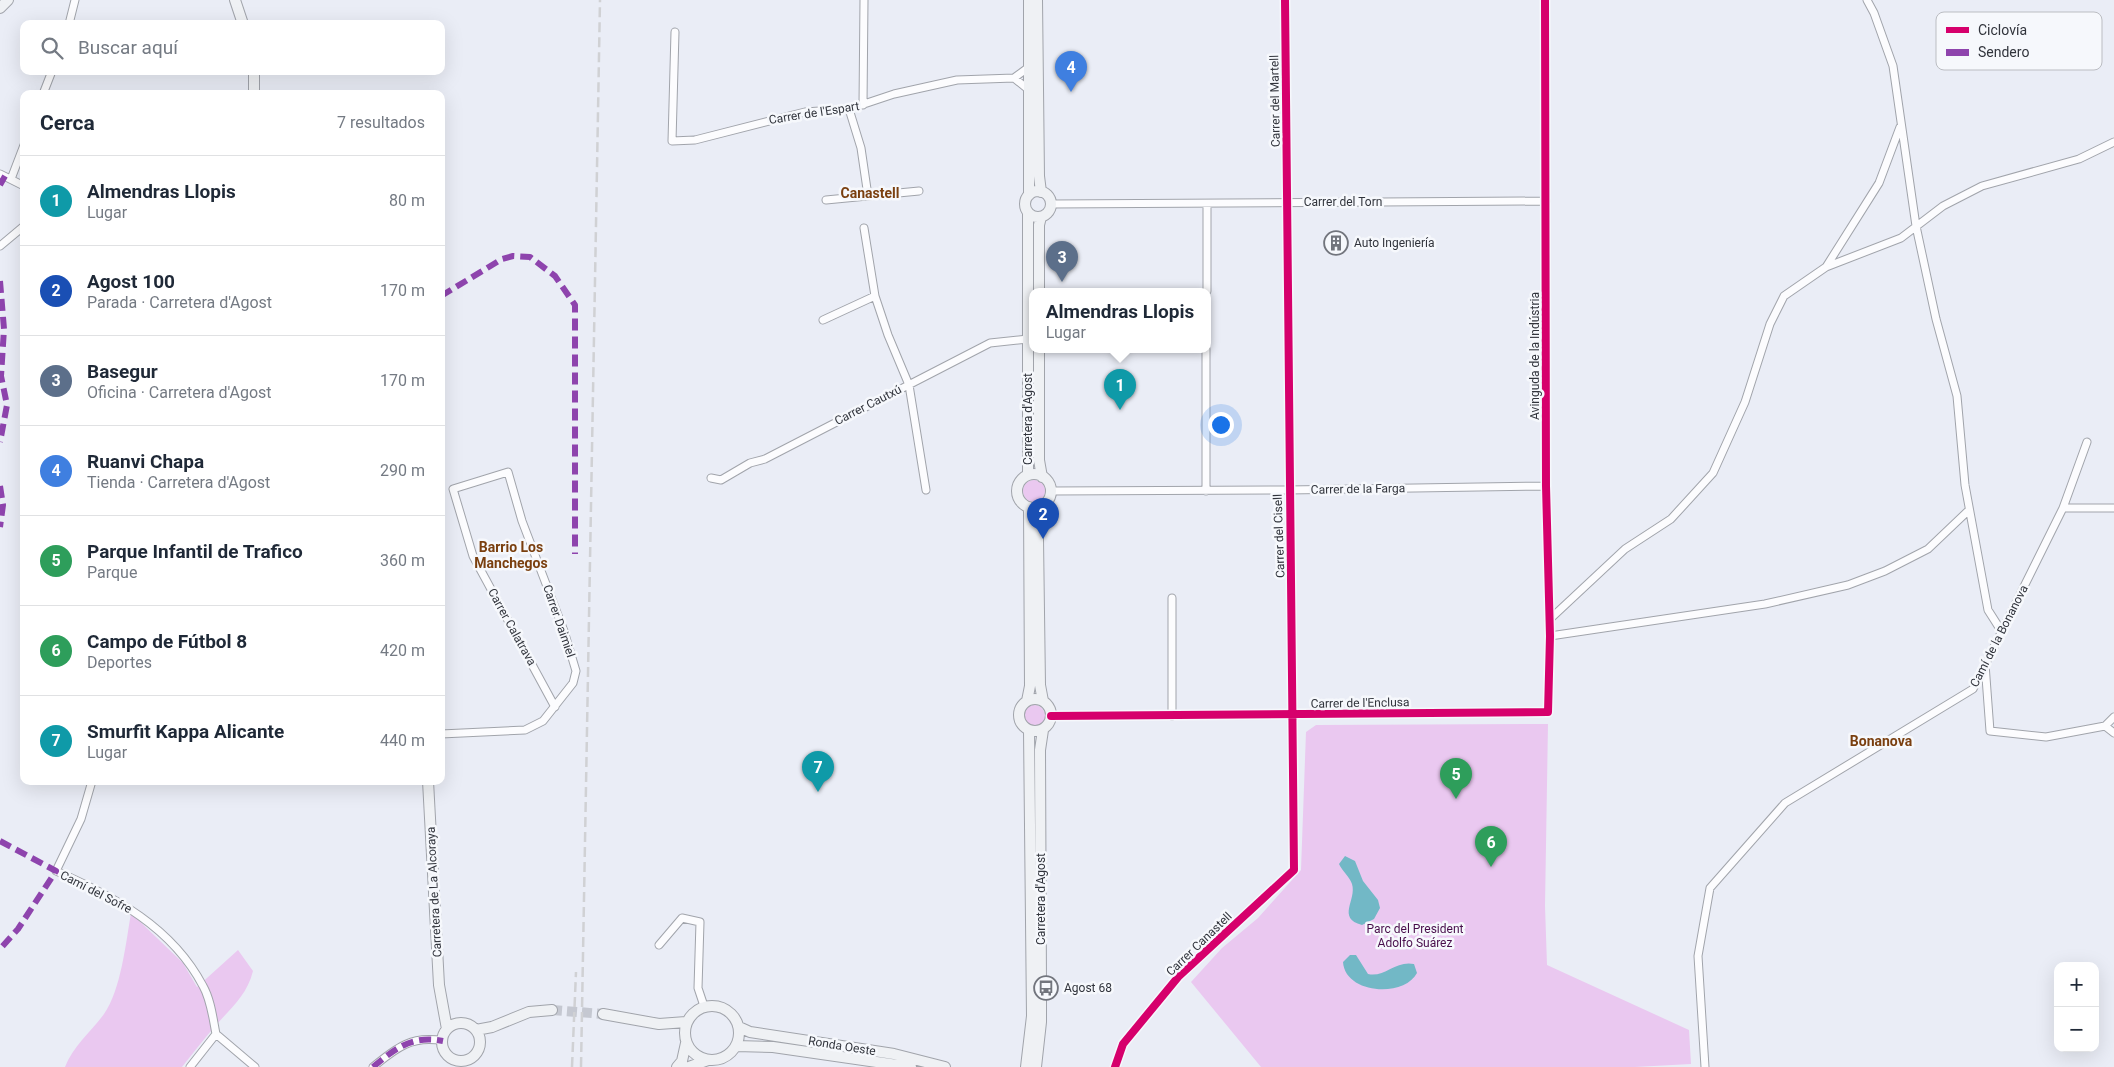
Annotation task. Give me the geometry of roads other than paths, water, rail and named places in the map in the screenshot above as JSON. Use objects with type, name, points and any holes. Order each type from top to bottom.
[{"type":"main road","points":[[0,8],[8,0]]},
{"type":"main road","points":[[235,0],[242,20]]},
{"type":"main road","points":[[1029,0],[1029,195],[1025,203],[1028,212],[1034,216],[1041,217]]},
{"type":"main road","points":[[1037,0],[1038,176],[1041,192]]},
{"type":"main road","points":[[254,75],[254,90]]},
{"type":"main road","points":[[1029,195],[1041,192],[1046,194],[1051,204],[1048,212],[1041,217],[1039,225],[1039,288]]},
{"type":"main road","name":"Carretera d'Agost","points":[[1028,212],[1028,475]]},
{"type":"main road","name":"Carretera d'Agost","points":[[1039,353],[1039,460],[1042,476]]},
{"type":"main road","points":[[1042,506],[1029,507],[1021,501],[1017,491],[1020,481],[1028,475],[1042,476],[1048,483],[1051,491],[1050,497],[1042,506],[1038,539],[1040,685],[1043,701],[1050,710],[1051,716],[1050,722],[1043,730],[1029,731],[1021,725],[1018,714],[1019,709],[1027,701],[1038,699],[1043,701]]},
{"type":"main road","points":[[1027,701],[1030,677],[1029,507]]},
{"type":"main road","name":"Carretera d'Agost","points":[[1036,1067],[1041,1022],[1040,750],[1043,730]]},
{"type":"main road","name":"Carretera d'Agost","points":[[1026,1067],[1032,1016],[1029,731]]},
{"type":"main road","name":"Carretera de La Alcoraya","points":[[428,785],[439,985],[444,1002],[447,1029]]},
{"type":"main road","name":"Carretera de La Alcoraya","points":[[444,1002],[460,1023]]},
{"type":"main road","points":[[677,1067],[682,1061],[686,1022],[693,1012],[704,1006],[718,1006],[727,1010],[736,1020],[739,1027],[736,1046],[730,1054],[721,1059],[708,1060],[689,1067]]},
{"type":"main road","points":[[478,1035],[492,1027],[530,1012],[552,1010]]},
{"type":"main road","points":[[603,1014],[659,1024],[686,1022]]},
{"type":"main road","points":[[460,1023],[470,1025],[478,1035],[476,1054],[470,1059],[457,1064],[444,1050],[443,1041],[447,1029],[460,1023]]},
{"type":"main road","points":[[659,1024],[685,1039],[693,1054],[708,1060]]},
{"type":"main road","name":"Ronda Oeste","points":[[739,1027],[757,1033],[894,1054],[945,1067]]},
{"type":"main road","name":"Ronda Oeste","points":[[736,1046],[773,1047],[911,1067]]},
{"type":"main road","points":[[447,1067],[448,1056]]},
{"type":"street","points":[[70,20],[75,0]]},
{"type":"street","points":[[863,105],[864,0]]},
{"type":"street","name":"Carrer del Martell","points":[[1285,0],[1288,202]]},
{"type":"street","name":"Avinguda de la Indústria","points":[[1545,0],[1546,486],[1550,636],[1548,712]]},
{"type":"street","points":[[1867,0],[1874,13],[1893,66],[1916,226],[1936,319],[1957,396],[1969,510],[1988,610],[2002,632]]},
{"type":"street","name":"Carrer de l'Espart","points":[[675,32],[672,141],[695,140],[805,112],[849,109],[894,94],[958,80],[1014,78]]},
{"type":"street","points":[[1029,67],[1014,78],[1029,90]]},
{"type":"street","points":[[45,90],[50,75]]},
{"type":"street","points":[[849,109],[861,148],[868,196]]},
{"type":"street","points":[[1826,267],[1879,182],[1901,125]]},
{"type":"street","points":[[1549,620],[1626,549],[1671,519],[1713,473],[1745,402],[1770,324],[1784,296],[1826,267],[1901,238],[1943,206],[1982,186],[2079,159],[2114,142]]},
{"type":"street","points":[[11,179],[20,155]]},
{"type":"street","points":[[0,174],[20,184]]},
{"type":"street","points":[[826,200],[919,191]]},
{"type":"street","name":"Carrer del Torn","points":[[1051,204],[1546,201]]},
{"type":"street","name":"Carrer del Cisell","points":[[1288,202],[1288,490],[1292,599],[1290,715],[1294,870]]},
{"type":"street","points":[[1207,204],[1207,288]]},
{"type":"street","points":[[864,228],[875,296],[888,335],[909,385],[926,490]]},
{"type":"street","points":[[0,246],[20,229]]},
{"type":"street","points":[[823,320],[875,296]]},
{"type":"street","name":"Carrer Cautxú","points":[[711,478],[721,480],[990,342],[1028,339]]},
{"type":"street","points":[[1206,353],[1206,491]]},
{"type":"street","name":"Camí de la Bonanova","points":[[1705,1067],[1698,956],[1710,888],[1785,803],[1973,689],[2063,508],[2087,442]]},
{"type":"street","name":"Carrer Daimiel","points":[[453,489],[508,472],[522,521],[564,631],[576,671],[573,683],[555,707]]},
{"type":"street","name":"Carrer de la Farga","points":[[1051,491],[1206,491],[1546,486]]},
{"type":"street","name":"Carrer Calatrava","points":[[453,489],[473,556],[555,707]]},
{"type":"street","points":[[2063,508],[2114,508]]},
{"type":"street","points":[[1550,636],[1765,604],[1848,585],[1885,571],[1928,549],[1969,510]]},
{"type":"street","points":[[1172,598],[1172,716]]},
{"type":"street","points":[[1985,664],[1990,731],[2046,737],[2105,726],[2114,718]]},
{"type":"street","points":[[445,734],[525,730],[543,721],[555,707]]},
{"type":"street","name":"Carrer de l'Enclusa","points":[[1051,716],[1548,712]]},
{"type":"street","points":[[2105,726],[2114,732]]},
{"type":"street","name":"Camí del Sofre","points":[[91,785],[81,819],[56,871],[98,890],[157,928],[184,958],[204,987],[216,1034]]},
{"type":"street","name":"Carrer Canastell","points":[[1114,1067],[1123,1044],[1179,976],[1294,870]]},
{"type":"street","points":[[659,945],[682,918],[700,922],[698,988],[704,1006]]},
{"type":"street","points":[[190,1067],[216,1034],[255,1067]]},
{"type":"street","points":[[373,1067],[398,1047],[408,1043],[430,1038],[443,1041]]},
{"type":"water","points":[[1345,856],[1355,861],[1363,881],[1378,900],[1380,908],[1374,919],[1362,925],[1350,918],[1349,908],[1353,890],[1352,884],[1339,864]]},
{"type":"water","points":[[1350,955],[1356,955],[1368,974],[1379,974],[1401,964],[1408,963],[1414,964],[1417,973],[1410,981],[1388,989],[1364,986],[1354,981],[1346,973],[1343,962]]},
{"type":"tunnel","points":[[552,1010],[603,1014]]},
{"type":"railway","points":[[581,1067],[600,0]]},
{"type":"railway","points":[[572,1067],[576,972]]},
{"type":"place","name":"Ruanvi Chapa","points":[[1071,92]]},
{"type":"place","name":"Auto Ingeniería","points":[[1336,243]]},
{"type":"place","name":"Basegur","points":[[1062,282]]},
{"type":"place","name":"Almendras Llopis","points":[[1120,410]]},
{"type":"place","name":"Agost 100","points":[[1043,539]]},
{"type":"place","name":"Smurfit Kappa Alicante","points":[[818,792]]},
{"type":"place","name":"Parque Infantil de Trafico","points":[[1456,799]]},
{"type":"place","name":"Campo de Fútbol 8","points":[[1491,867]]},
{"type":"place","name":"Agost 68","points":[[1046,988]]},
{"type":"district","name":"Canastell","points":[[870,193]]},
{"type":"district","name":"Barrio Los Manchegos","points":[[511,556]]},
{"type":"district","name":"Bonanova","points":[[1881,741]]},
{"type":"park label","name":"Parc del President Adolfo Suárez","points":[[1415,936]]}]
